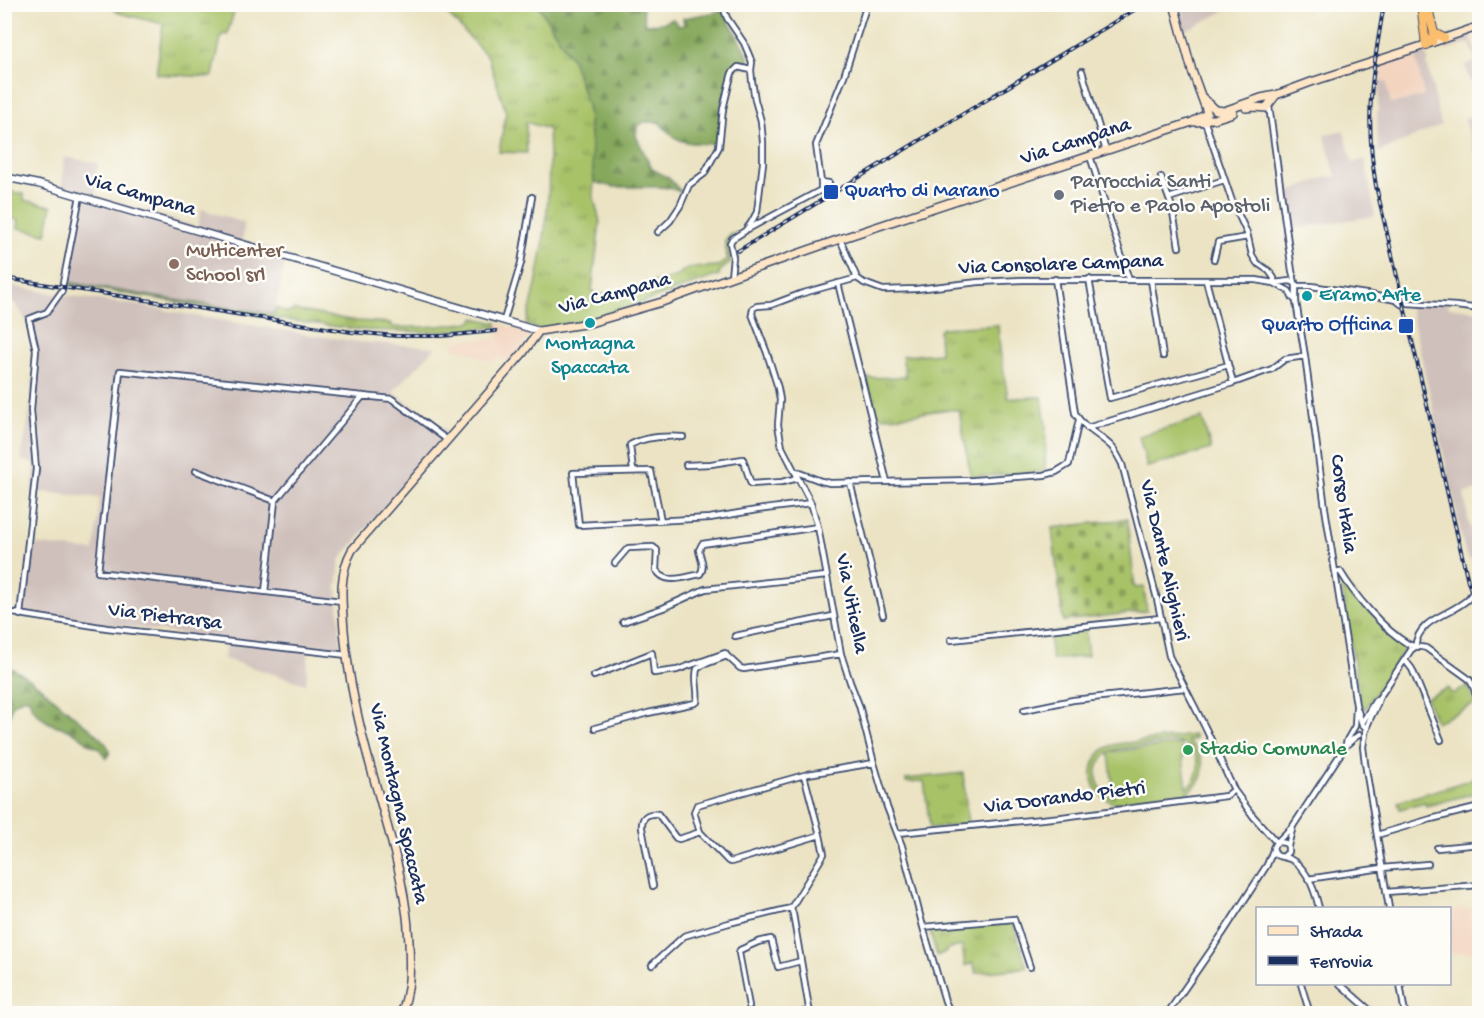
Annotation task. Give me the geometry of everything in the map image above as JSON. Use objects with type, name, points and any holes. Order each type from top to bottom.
[{"type":"highway","points":[[1421,4],[1429,44]]},
{"type":"highway","points":[[1427,4],[1434,33],[1429,44]]},
{"type":"highway","points":[[1434,33],[1444,38]]},
{"type":"main road","points":[[1174,4],[1192,71],[1209,116]]},
{"type":"main road","points":[[1264,103],[1276,94],[1479,26]]},
{"type":"main road","name":"Via Campana","points":[[539,331],[601,320],[662,302],[840,239],[1224,111],[1264,103]]},
{"type":"main road","name":"Via Montagna Spaccata","points":[[401,1014],[407,1000],[410,978],[406,912],[401,879],[362,736],[346,655],[342,575],[346,560],[352,550],[539,331]]},
{"type":"street","points":[[722,4],[727,18],[744,43],[752,62],[755,100],[761,121],[763,163],[757,212],[745,231]]},
{"type":"street","points":[[731,277],[733,257],[730,243],[732,239],[821,190],[816,145],[844,76],[867,4]]},
{"type":"street","points":[[658,232],[670,221],[680,206],[689,185],[704,174],[719,147],[723,109],[732,73],[738,67],[751,70]]},
{"type":"street","points":[[1082,71],[1106,151]]},
{"type":"street","name":"Corso Italia","points":[[1264,103],[1271,122],[1325,508],[1357,707]]},
{"type":"street","points":[[1209,116],[1224,180],[1248,237],[1252,255],[1257,263],[1269,271],[1274,278],[1274,283]]},
{"type":"street","points":[[1090,156],[1129,280]]},
{"type":"street","name":"Via Campana","points":[[4,177],[80,196],[539,331]]},
{"type":"street","points":[[1161,177],[1174,216],[1179,247]]},
{"type":"street","points":[[1169,198],[1224,180]]},
{"type":"street","points":[[821,182],[829,183]]},
{"type":"street","points":[[63,283],[80,196]]},
{"type":"street","points":[[504,320],[521,263],[532,197]]},
{"type":"street","points":[[1214,259],[1218,242],[1248,237]]},
{"type":"street","points":[[840,239],[857,278]]},
{"type":"street","name":"Via Consolare Campana","points":[[857,278],[883,290],[979,282],[1054,279],[1256,280],[1311,286],[1401,302],[1479,309]]},
{"type":"street","name":"Via Viticella","points":[[857,278],[800,294],[771,305],[757,306],[752,310],[752,314],[778,388],[780,400],[778,424],[782,447],[811,503],[818,526],[841,654],[861,711],[874,763],[887,807],[898,833],[923,927],[950,1013]]},
{"type":"street","name":"Via Dante Alighieri","points":[[1054,279],[1075,412],[1086,428],[1112,447],[1122,464],[1157,599],[1169,656],[1234,790],[1253,816],[1278,842]]},
{"type":"street","points":[[1089,279],[1110,398],[1225,366]]},
{"type":"street","points":[[1151,280],[1163,356]]},
{"type":"street","points":[[1206,280],[1233,382]]},
{"type":"street","points":[[838,283],[887,482]]},
{"type":"street","name":"Via Consolare Campana","points":[[1274,283],[1288,290]]},
{"type":"street","points":[[1293,284],[1294,290],[1288,290],[1286,285],[1293,284]]},
{"type":"street","name":"Corso Italia","points":[[1288,290],[1296,301]]},
{"type":"street","points":[[20,615],[36,469],[31,410],[36,350],[29,319],[47,312],[62,291]]},
{"type":"street","points":[[1086,428],[1272,369],[1285,359],[1305,356]]},
{"type":"street","points":[[342,601],[98,572],[120,371],[392,399],[446,439]]},
{"type":"street","points":[[265,592],[275,501],[363,396]]},
{"type":"street","points":[[794,471],[822,481],[850,482],[974,480],[1044,475],[1069,464],[1079,420]]},
{"type":"street","points":[[633,471],[630,445],[638,441],[668,436],[683,437]]},
{"type":"street","points":[[686,465],[743,459],[751,484],[782,482],[798,478]]},
{"type":"street","points":[[196,471],[275,501]]},
{"type":"street","points":[[661,521],[651,471],[573,473],[579,525],[661,521],[710,518],[811,503]]},
{"type":"street","points":[[850,482],[883,615]]},
{"type":"street","points":[[615,563],[628,548],[653,547],[657,550],[656,570],[662,577],[669,579],[700,574],[703,571],[699,550],[702,544],[818,526]]},
{"type":"street","points":[[1335,572],[1340,571],[1350,588],[1382,622],[1408,644],[1416,647]]},
{"type":"street","points":[[623,622],[663,608],[705,589],[826,576]]},
{"type":"street","points":[[1416,647],[1416,641],[1427,625],[1468,599],[1479,583]]},
{"type":"street","name":"Via Pietrarsa","points":[[4,586],[6,612],[20,615],[107,628],[346,655]]},
{"type":"street","points":[[735,636],[834,616]]},
{"type":"street","points":[[951,640],[1160,618]]},
{"type":"street","points":[[1362,724],[1375,701],[1411,651],[1422,646],[1472,682],[1479,708]]},
{"type":"street","points":[[594,676],[652,653],[654,673],[677,670],[725,653],[740,668],[744,669],[841,654]]},
{"type":"street","points":[[595,728],[695,703],[698,700],[695,677],[697,669],[727,656]]},
{"type":"street","points":[[1405,660],[1412,669],[1441,740]]},
{"type":"street","points":[[1024,710],[1073,700],[1185,688]]},
{"type":"street","points":[[1379,698],[1368,721],[1363,747],[1389,907]]},
{"type":"street","points":[[1357,707],[1363,712],[1371,709]]},
{"type":"street","points":[[1357,707],[1366,731]]},
{"type":"street","points":[[1357,707],[1355,728],[1359,735]]},
{"type":"street","points":[[1267,865],[1287,854],[1293,826],[1358,723],[1362,724]]},
{"type":"street","points":[[1346,745],[1366,731]]},
{"type":"street","points":[[820,835],[731,862],[700,832],[694,812],[697,805],[804,775],[874,763]]},
{"type":"street","points":[[797,1014],[810,1012],[791,908],[824,854],[821,833],[804,775]]},
{"type":"street","name":"Via Dorando Pietri","points":[[898,833],[1062,817],[1226,796],[1234,790]]},
{"type":"street","points":[[1377,835],[1479,807]]},
{"type":"street","points":[[653,886],[641,822],[644,818],[658,813],[679,839],[700,832]]},
{"type":"street","points":[[1167,1014],[1267,865],[1274,846],[1293,826]]},
{"type":"street","points":[[1278,842],[1285,843],[1294,861],[1308,879],[1318,907]]},
{"type":"street","points":[[1437,848],[1479,844]]},
{"type":"street","points":[[1273,850],[1276,855],[1294,861]]},
{"type":"street","points":[[1308,879],[1428,864]]},
{"type":"street","points":[[1386,891],[1479,885]]},
{"type":"street","points":[[652,965],[684,936],[791,908]]},
{"type":"street","points":[[923,927],[1014,919],[1029,967]]},
{"type":"street","points":[[749,1006],[740,950],[771,939],[778,967],[801,961]]},
{"type":"street","points":[[1301,985],[1310,1014]]},
{"type":"street","points":[[1341,985],[1374,1014]]},
{"type":"street","points":[[1400,985],[1405,1014]]},
{"type":"street","points":[[1472,1014],[1479,1010]]},
{"type":"street","points":[[934,1014],[950,1013]]},
{"type":"shaded area","points":[[1176,5],[1237,5],[1184,31]]},
{"type":"shaded area","points":[[1469,31],[1479,61],[1479,79],[1470,82],[1465,65],[1476,61],[1470,43],[1446,50],[1443,39]]},
{"type":"shaded area","points":[[1426,51],[1441,125],[1378,153],[1377,120],[1380,81],[1387,83],[1391,104],[1424,96],[1415,54]]},
{"type":"shaded area","points":[[1415,54],[1424,96],[1391,104],[1387,83],[1380,81],[1382,70],[1380,64]]},
{"type":"shaded area","points":[[1479,89],[1479,113],[1472,91]]},
{"type":"shaded area","points":[[1479,113],[1479,155],[1476,156],[1464,118]]},
{"type":"shaded area","points":[[1343,130],[1353,163],[1365,159],[1375,216],[1291,229],[1287,193],[1324,178],[1336,176],[1324,135]]},
{"type":"shaded area","points":[[64,157],[98,163],[95,195],[198,227],[201,209],[244,223],[243,240],[287,254],[274,314],[67,282],[83,194],[62,188]]},
{"type":"shaded area","points":[[5,285],[359,342],[436,347],[393,392],[447,431],[340,560],[337,587],[341,648],[309,646],[306,684],[224,659],[226,639],[23,614],[31,544],[94,551],[100,498],[32,491],[35,464],[21,460],[30,410],[35,347],[30,329],[22,314],[14,303],[5,301]]},
{"type":"shaded area","points":[[1405,301],[1448,303],[1447,307],[1479,311],[1479,490],[1464,493],[1469,524],[1479,542],[1480,550],[1470,560],[1465,552],[1410,308],[1407,308]]},
{"type":"shaded area","points":[[497,323],[528,334],[528,339],[510,362],[499,357],[492,363],[466,350],[454,349],[454,342],[498,339]]},
{"type":"shaded area","points":[[1471,909],[1472,923],[1477,923],[1478,937],[1474,938],[1475,951],[1451,954],[1451,910]]},
{"type":"green space","points":[[112,4],[236,5],[227,35],[223,34],[221,37],[213,76],[156,74],[163,24],[119,13]]},
{"type":"green space","points":[[439,5],[538,5],[573,61],[588,109],[593,194],[600,222],[592,290],[595,294],[614,295],[678,276],[690,268],[718,266],[728,260],[725,241],[734,233],[728,243],[731,262],[720,271],[719,275],[604,316],[559,327],[539,329],[526,325],[538,277],[548,203],[548,129],[526,122],[527,153],[499,152],[506,112],[488,57]]},
{"type":"green space","points":[[538,5],[642,5],[645,24],[662,23],[673,19],[679,26],[684,25],[683,18],[722,11],[744,46],[750,68],[741,66],[733,69],[718,143],[684,142],[672,135],[659,122],[644,122],[637,127],[636,136],[652,169],[669,178],[682,193],[667,188],[614,187],[594,182],[588,109],[573,61]]},
{"type":"green space","points":[[11,192],[24,194],[24,200],[52,206],[46,234],[18,228],[19,220],[6,217]]},
{"type":"green space","points":[[66,282],[274,314],[276,308],[288,313],[294,310],[356,321],[391,323],[393,327],[452,325],[471,322],[474,318],[497,323],[497,327],[429,332],[362,330],[280,319],[65,284]]},
{"type":"green space","points":[[998,325],[1008,398],[1042,397],[1046,426],[1045,472],[971,477],[959,410],[876,416],[867,380],[868,378],[906,377],[902,356],[940,353],[939,331],[941,328]]},
{"type":"green space","points":[[1202,418],[1211,449],[1147,467],[1139,436]]},
{"type":"green space","points":[[1127,519],[1135,588],[1144,587],[1147,611],[1063,621],[1052,528]]},
{"type":"green space","points":[[1343,580],[1361,603],[1407,646],[1365,709],[1361,707],[1341,581]]},
{"type":"green space","points":[[1085,629],[1088,656],[1052,660],[1049,633]]},
{"type":"green space","points":[[5,666],[24,675],[94,732],[107,746],[109,756],[106,759],[99,748],[75,733],[43,719],[32,708],[29,699],[25,697],[12,705],[10,714],[5,719]]},
{"type":"green space","points":[[1468,686],[1475,704],[1436,722],[1426,698],[1448,688],[1451,693],[1455,693]]},
{"type":"green space","points":[[1194,735],[1195,739],[1187,741],[1200,755],[1203,763],[1201,778],[1190,791],[1181,796],[1136,803],[1112,802],[1102,797],[1096,789],[1092,780],[1092,771],[1099,754],[1117,744]],"holes":[[[1171,742],[1181,743],[1188,747],[1197,759],[1197,774],[1187,788],[1181,744],[1109,752]],[[1109,753],[1114,797],[1102,789],[1097,777],[1099,764]]]},
{"type":"green space","points":[[963,773],[968,824],[930,828],[924,781],[906,782],[906,779]]},
{"type":"green space","points":[[1479,777],[1479,792],[1426,806],[1424,802],[1400,809],[1398,802]]},
{"type":"green space","points":[[1013,923],[1027,968],[976,973],[973,963],[965,966],[962,946],[947,949],[937,956],[930,931],[930,929]]},
{"type":"railway","points":[[738,251],[1144,4]]},
{"type":"railway","points":[[1384,4],[1371,97],[1370,131],[1374,175],[1468,581],[1480,616]]},
{"type":"railway","points":[[4,278],[352,332],[397,336],[442,336],[496,331]]},
{"type":"place","name":"Quarto di Marano","points":[[831,192]]},
{"type":"place","name":"Parrocchia Santi Pietro e Paolo Apostoli","points":[[1059,195]]},
{"type":"place","name":"Multicenter School srl","points":[[174,264]]},
{"type":"place","name":"Eramo Arte","points":[[1307,296]]},
{"type":"place","name":"Montagna Spaccata","points":[[590,323]]},
{"type":"place","name":"Quarto Officina","points":[[1406,326]]},
{"type":"place","name":"Stadio Comunale","points":[[1188,750]]}]
